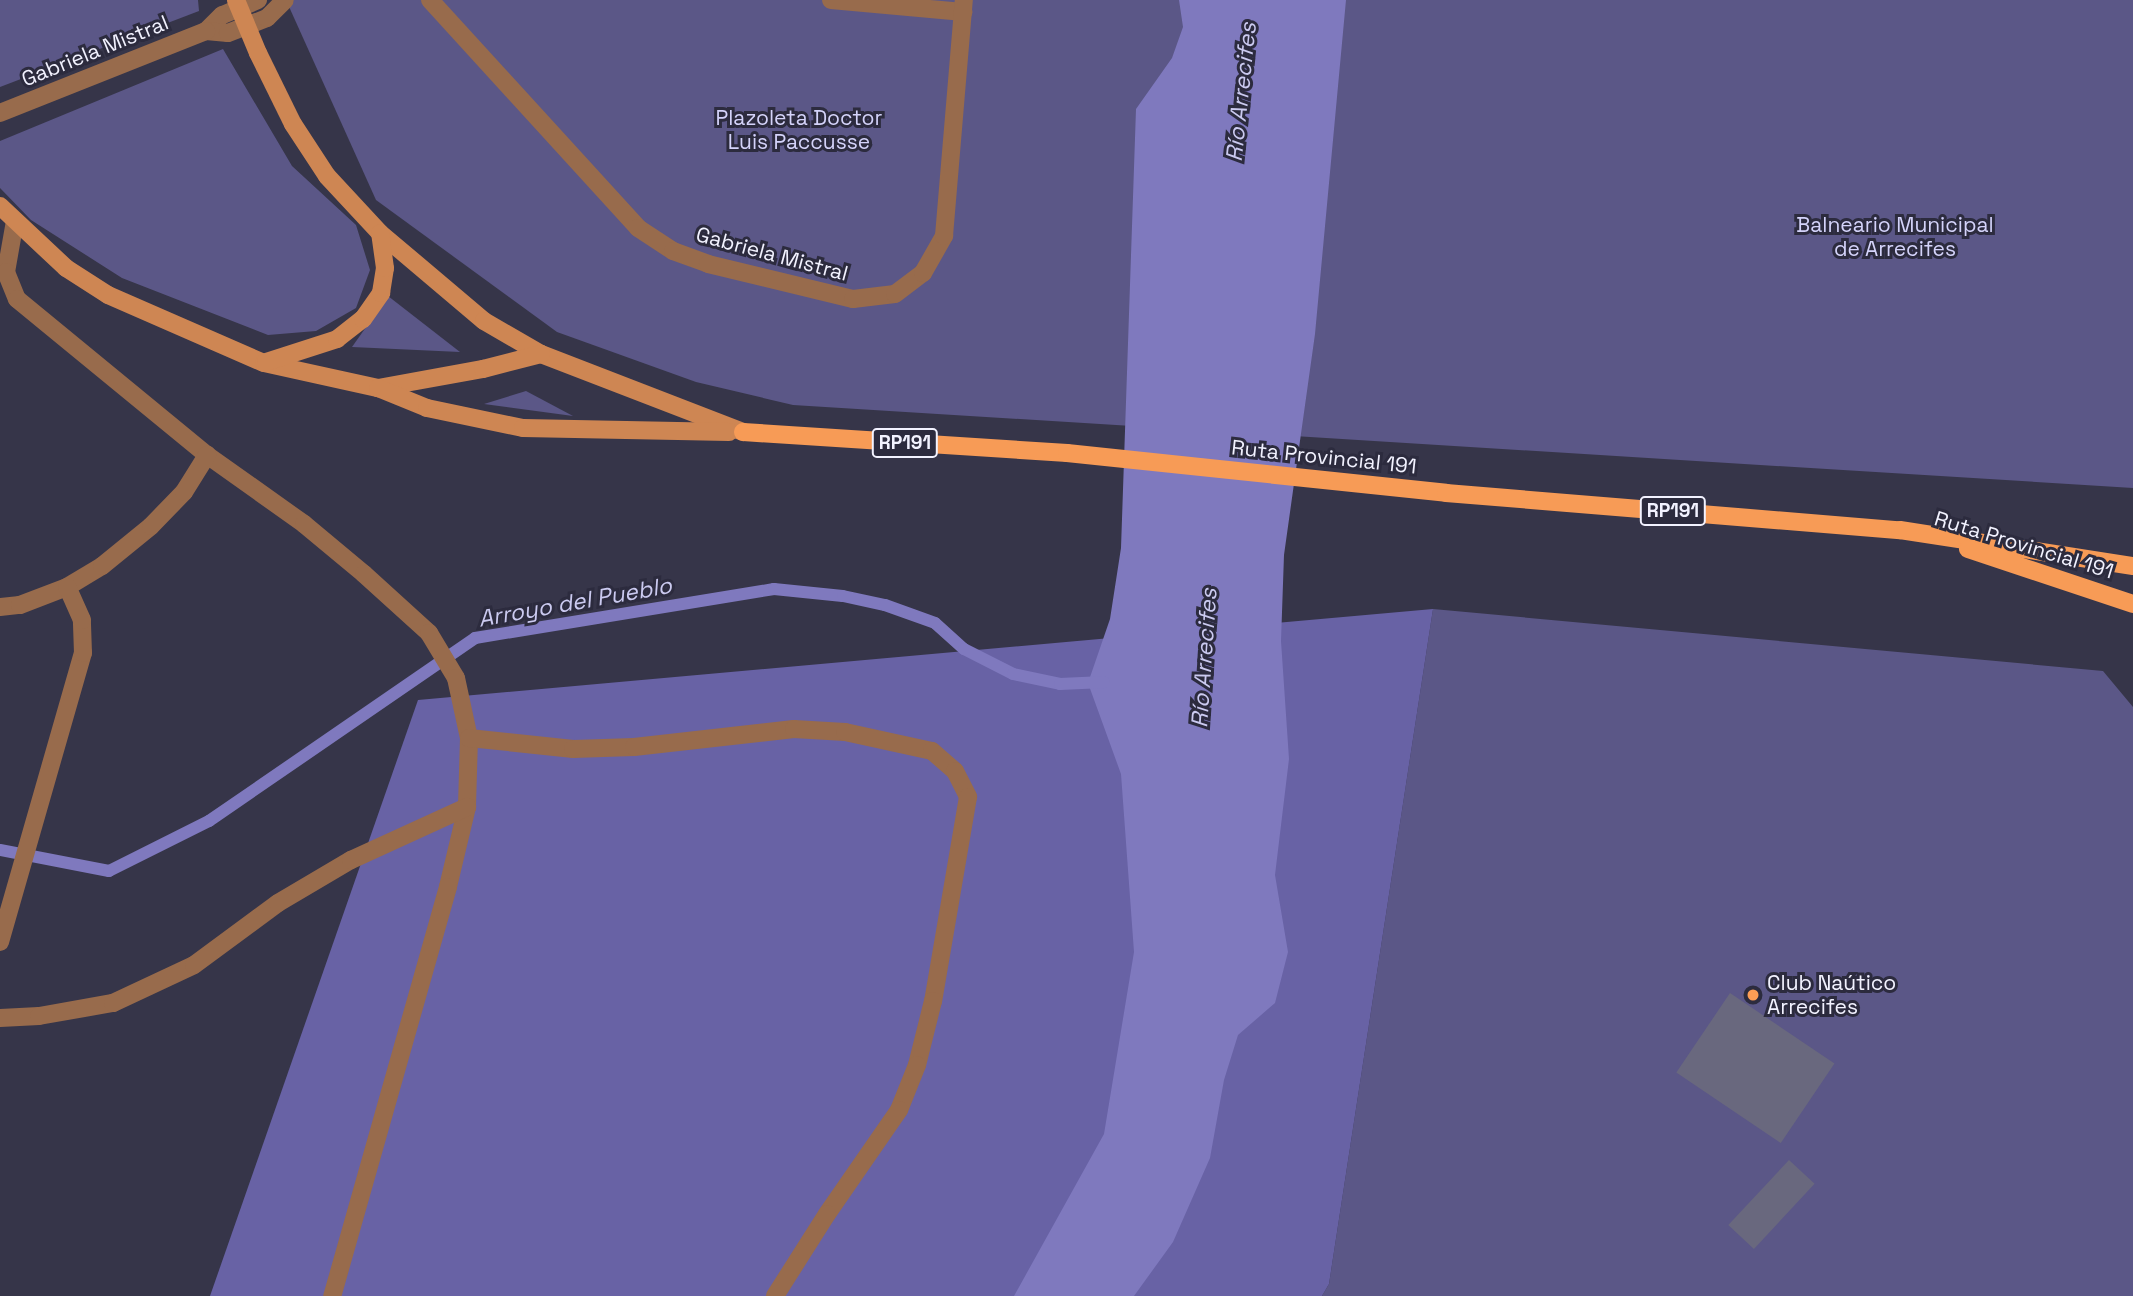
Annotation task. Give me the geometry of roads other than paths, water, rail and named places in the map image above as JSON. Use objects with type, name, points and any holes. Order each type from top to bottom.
[{"type":"main road","name":"RP191","points":[[236,0],[258,53],[293,124],[327,176],[380,233],[484,321],[541,354],[743,432]]},
{"type":"main road","points":[[0,206],[7,217],[66,268],[108,295],[264,363],[379,388],[427,408],[523,428],[743,432]]},
{"type":"main road","points":[[264,363],[337,339],[363,318],[381,293],[385,268],[380,233]]},
{"type":"main road","points":[[379,388],[483,369],[541,354]]},
{"type":"main road","name":"Ruta Provincial 191","points":[[743,432],[1067,453],[1446,493],[1900,530],[2133,566]]},
{"type":"main road","name":"Ruta Provincial 191","points":[[1900,530],[2024,565],[2133,604]]},
{"type":"street","name":"Gabriela Mistral","points":[[0,113],[206,31],[222,15],[258,0]]},
{"type":"street","name":"Gabriela Mistral","points":[[206,31],[228,33],[267,18],[278,0]]},
{"type":"street","name":"Gabriela Mistral","points":[[430,0],[638,228],[673,251],[708,264],[853,299],[895,294],[923,273],[944,236],[964,6]]},
{"type":"street","points":[[831,0],[964,6]]},
{"type":"street","points":[[7,217],[6,272],[17,299],[207,456],[304,524],[429,633],[456,678],[469,738],[467,807],[449,887],[332,1296]]},
{"type":"street","points":[[0,607],[20,605],[67,587],[102,566],[151,526],[184,492],[207,456]]},
{"type":"street","points":[[0,942],[83,653],[82,620],[67,587]]},
{"type":"street","points":[[469,738],[573,750],[634,747],[793,729],[832,731],[932,751],[955,771],[968,797],[935,988],[917,1065],[900,1110],[827,1214],[775,1296]]},
{"type":"street","points":[[0,1018],[39,1016],[113,1003],[194,965],[278,903],[351,860],[467,807]]},
{"type":"water","name":"Río Arrecifes","points":[[1179,0],[1346,0],[1315,334],[1284,555],[1281,641],[1289,759],[1275,875],[1288,952],[1275,1003],[1238,1035],[1224,1080],[1210,1158],[1173,1242],[1134,1296],[1014,1296],[1104,1134],[1134,952],[1121,774],[1088,683],[1110,619],[1121,548],[1136,109],[1172,58],[1183,27]]},
{"type":"waterway","name":"Arroyo del Pueblo","points":[[0,850],[109,871],[209,821],[475,638],[774,589],[843,596],[885,605],[935,623],[964,649],[1013,674],[1060,684],[1104,682]]},
{"type":"place","name":"Club Naútico Arrecifes","points":[[1753,995]]},
{"type":"park label","name":"Plazoleta Doctor Luis Paccusse","points":[[799,130]]},
{"type":"park label","name":"Balneario Municipal de Arrecifes","points":[[1895,237]]}]
